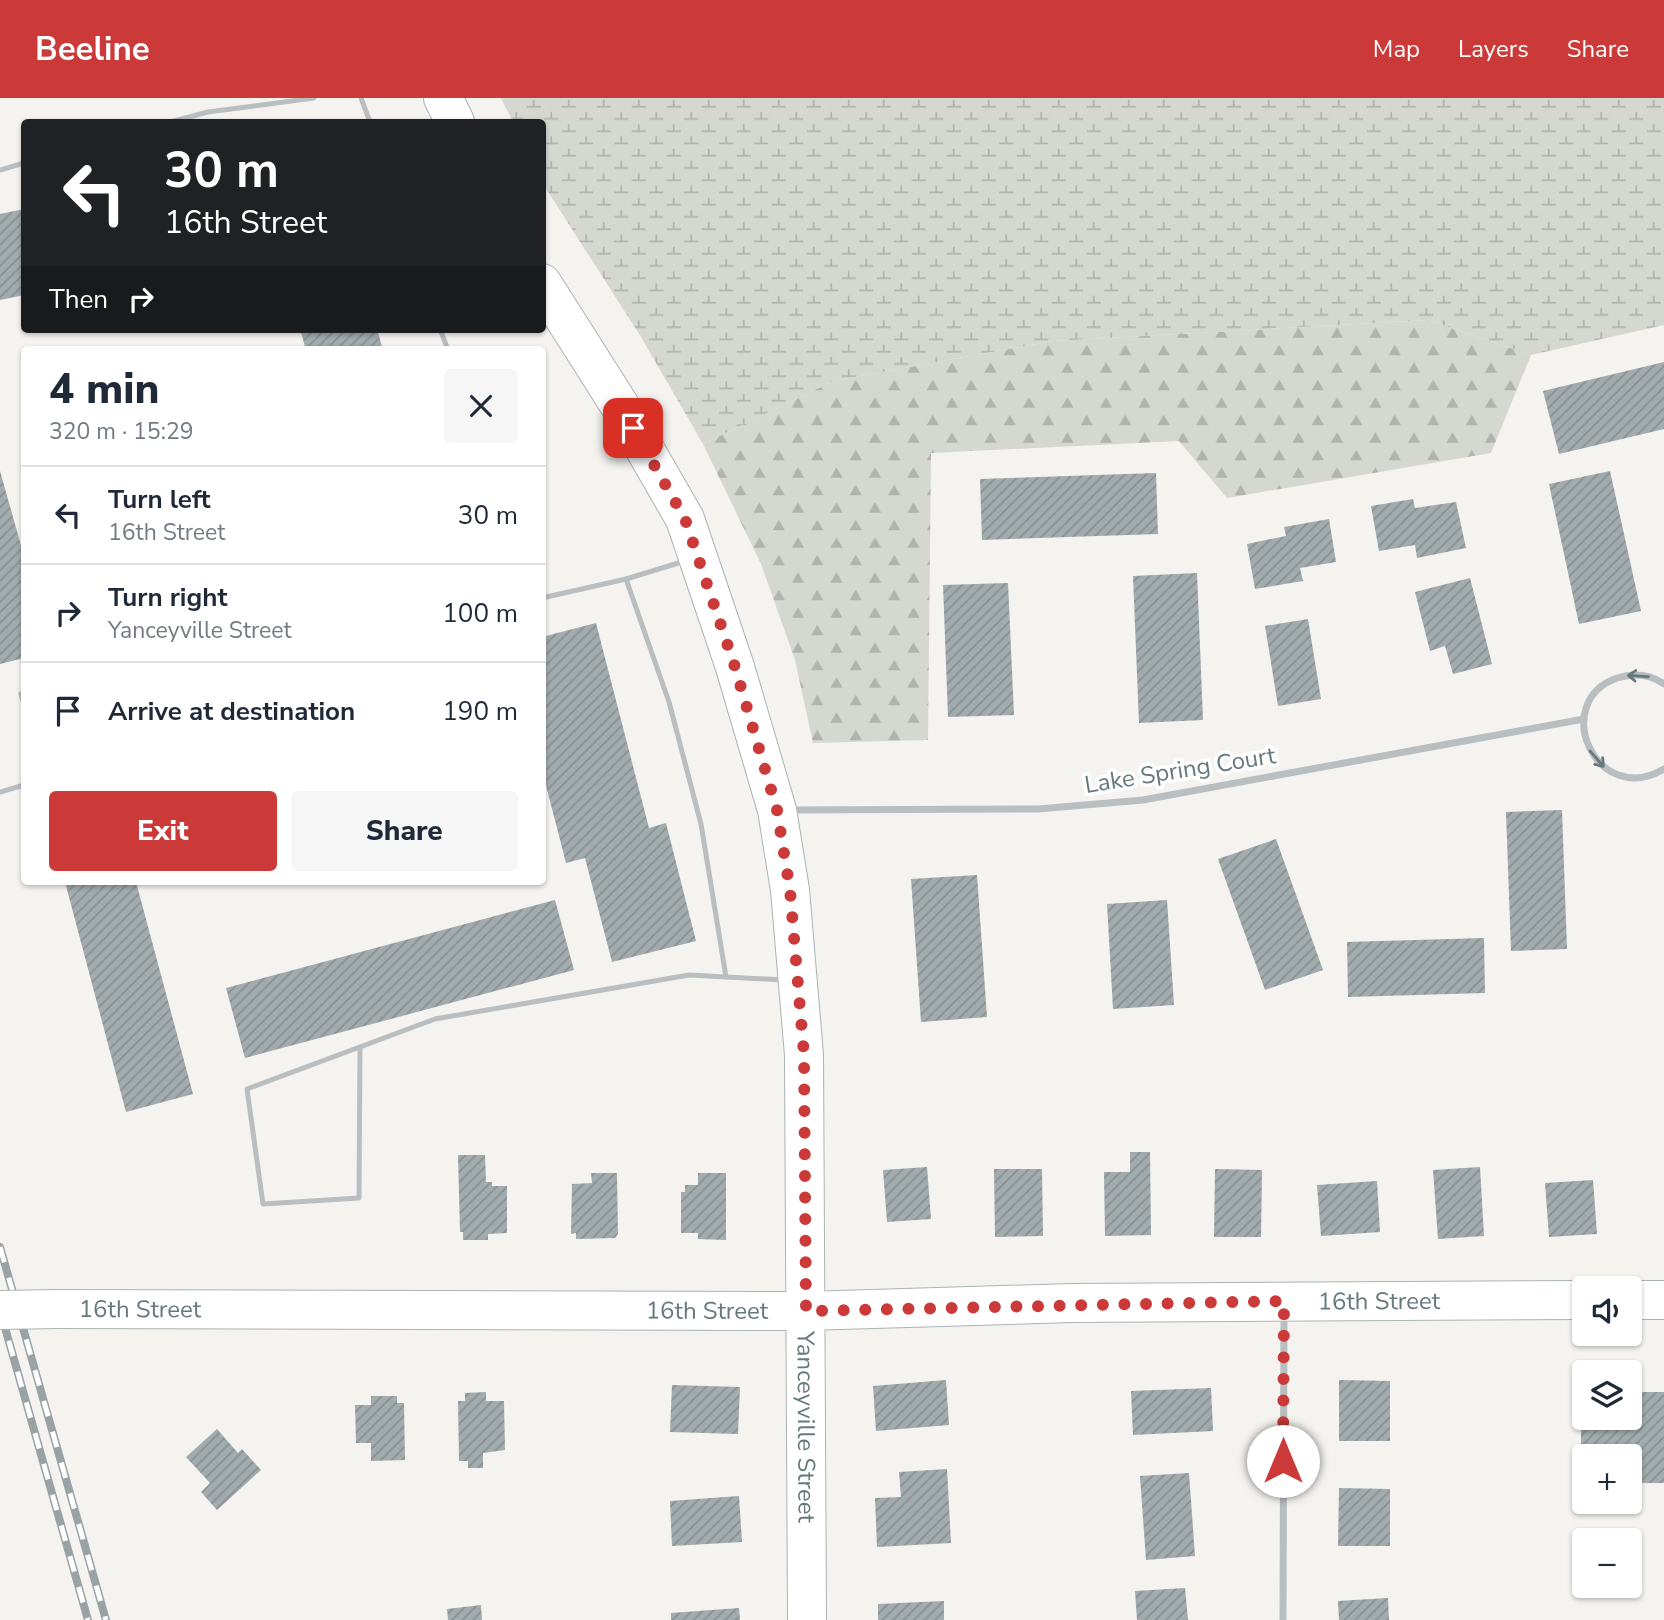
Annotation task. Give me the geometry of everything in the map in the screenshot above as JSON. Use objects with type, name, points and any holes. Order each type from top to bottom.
[{"type":"street","points":[[443,98],[454,119]]},
{"type":"street","name":"Yanceyville Street","points":[[546,288],[620,406],[685,519],[735,667],[777,810],[790,890],[804,1055],[807,1620]]},
{"type":"street","points":[[1664,684],[1642,675],[1610,681],[1588,704],[1584,719],[1584,737],[1591,754],[1603,767],[1619,776],[1637,778],[1664,769]]},
{"type":"street","name":"Lake Spring Court","points":[[777,810],[1038,809],[1143,800],[1584,719]]},
{"type":"street","name":"16th Street","points":[[0,1310],[806,1311],[1284,1301],[1572,1300]]},
{"type":"street","points":[[1642,1300],[1664,1300]]},
{"type":"street","points":[[1283,1620],[1284,1301]]},
{"type":"lane","points":[[181,119],[208,112],[314,98]]},
{"type":"lane","points":[[361,98],[369,119]]},
{"type":"lane","points":[[0,170],[21,164]]},
{"type":"lane","points":[[546,596],[626,579],[698,557]]},
{"type":"lane","points":[[626,579],[669,702],[701,824],[726,977]]},
{"type":"lane","points":[[0,792],[21,786]]},
{"type":"lane","points":[[360,1047],[359,1198],[263,1204],[247,1089],[435,1019],[689,975],[797,981]]},
{"type":"green space","points":[[501,98],[1664,98],[1664,325],[1531,355],[1428,320],[1053,341],[833,381],[703,444],[641,337],[546,189],[546,119],[512,119]]},
{"type":"green space","points":[[1428,320],[1531,355],[1491,453],[1227,498],[1179,441],[931,453],[928,740],[813,743],[795,660],[761,564],[703,444],[833,381],[1053,341]]},
{"type":"building","points":[[21,210],[21,296],[0,300],[0,214]]},
{"type":"building","points":[[301,333],[378,333],[382,346],[305,346]]},
{"type":"building","points":[[1664,362],[1664,429],[1559,454],[1543,391]]},
{"type":"building","points":[[0,471],[21,545],[21,659],[0,664]]},
{"type":"building","points":[[1610,471],[1641,611],[1579,624],[1549,484]]},
{"type":"building","points":[[1156,473],[1158,534],[982,540],[980,479]]},
{"type":"building","points":[[1413,499],[1415,508],[1456,502],[1466,548],[1417,558],[1415,545],[1379,551],[1371,506]]},
{"type":"building","points":[[1329,519],[1336,562],[1300,568],[1303,581],[1255,589],[1247,544],[1286,536],[1284,527]]},
{"type":"building","points":[[1197,573],[1203,720],[1139,723],[1133,576]]},
{"type":"building","points":[[1470,578],[1492,664],[1453,674],[1445,646],[1430,651],[1415,592]]},
{"type":"building","points":[[1008,583],[1014,715],[948,717],[943,585]]},
{"type":"building","points":[[1308,619],[1321,699],[1278,706],[1265,626]]},
{"type":"building","points":[[596,623],[649,828],[666,823],[696,941],[612,962],[585,858],[566,863],[546,786],[546,636]]},
{"type":"building","points":[[1562,810],[1567,949],[1511,951],[1506,812]]},
{"type":"building","points":[[1276,839],[1323,970],[1265,990],[1218,859]]},
{"type":"building","points":[[977,875],[987,1017],[921,1022],[911,879]]},
{"type":"building","points":[[66,885],[137,885],[193,1094],[126,1112]]},
{"type":"building","points":[[555,900],[574,970],[245,1058],[226,988]]},
{"type":"building","points":[[1167,900],[1174,1005],[1113,1009],[1107,904]]},
{"type":"building","points":[[1484,938],[1485,993],[1348,997],[1347,942]]},
{"type":"building","points":[[1130,1152],[1150,1152],[1151,1235],[1105,1236],[1104,1172],[1130,1172]]},
{"type":"building","points":[[458,1155],[485,1155],[486,1182],[492,1182],[492,1186],[507,1186],[507,1233],[488,1234],[488,1240],[463,1240],[463,1232],[460,1232]]},
{"type":"building","points":[[927,1167],[931,1219],[887,1222],[883,1170]]},
{"type":"building","points":[[1480,1167],[1484,1236],[1438,1239],[1433,1170]]},
{"type":"building","points":[[994,1169],[1042,1169],[1043,1236],[995,1237]]},
{"type":"building","points":[[1215,1169],[1262,1170],[1261,1237],[1214,1237]]},
{"type":"building","points":[[591,1173],[617,1173],[618,1234],[615,1238],[576,1239],[576,1233],[571,1234],[572,1184],[592,1183]]},
{"type":"building","points":[[698,1173],[726,1173],[726,1240],[698,1239],[698,1233],[681,1233],[681,1192],[685,1192],[685,1185],[698,1185]]},
{"type":"building","points":[[1593,1180],[1597,1234],[1549,1237],[1545,1183]]},
{"type":"building","points":[[1377,1181],[1380,1232],[1321,1236],[1317,1185]]},
{"type":"building","points":[[946,1380],[949,1425],[876,1431],[873,1386]]},
{"type":"building","points":[[1339,1380],[1390,1381],[1390,1441],[1339,1441]]},
{"type":"building","points":[[672,1385],[740,1387],[738,1434],[670,1432]]},
{"type":"building","points":[[1211,1388],[1213,1431],[1133,1435],[1131,1391]]},
{"type":"building","points":[[486,1392],[486,1401],[504,1401],[505,1450],[483,1453],[483,1468],[468,1468],[468,1461],[459,1461],[458,1401],[465,1401],[465,1393]]},
{"type":"building","points":[[1642,1392],[1664,1392],[1664,1483],[1642,1483],[1642,1444],[1581,1444],[1581,1430],[1642,1430]]},
{"type":"building","points":[[371,1396],[397,1396],[397,1403],[404,1403],[405,1460],[371,1461],[371,1443],[356,1443],[355,1405],[371,1405]]},
{"type":"building","points":[[217,1429],[238,1453],[242,1449],[261,1470],[217,1510],[201,1492],[210,1483],[186,1457]]},
{"type":"building","points":[[947,1469],[951,1543],[877,1547],[875,1498],[901,1497],[899,1472]]},
{"type":"building","points":[[1189,1473],[1195,1556],[1146,1560],[1140,1476]]},
{"type":"building","points":[[1339,1488],[1390,1489],[1390,1546],[1338,1546]]},
{"type":"building","points":[[739,1496],[742,1542],[672,1546],[670,1501]]},
{"type":"building","points":[[1185,1588],[1188,1620],[1137,1620],[1135,1591]]},
{"type":"building","points":[[1388,1598],[1389,1620],[1339,1620],[1338,1601]]},
{"type":"building","points":[[944,1601],[944,1620],[878,1620],[878,1604]]},
{"type":"building","points":[[481,1605],[482,1620],[448,1620],[447,1609]]},
{"type":"building","points":[[739,1608],[740,1620],[671,1620],[671,1613]]},
{"type":"railway","points":[[0,1247],[106,1620]]},
{"type":"railway","points":[[0,1310],[88,1620]]},
{"type":"route","points":[[633,428],[685,519],[735,667],[777,810],[790,890],[804,1055],[806,1311],[1072,1303],[1284,1301],[1283,1461]]}]
